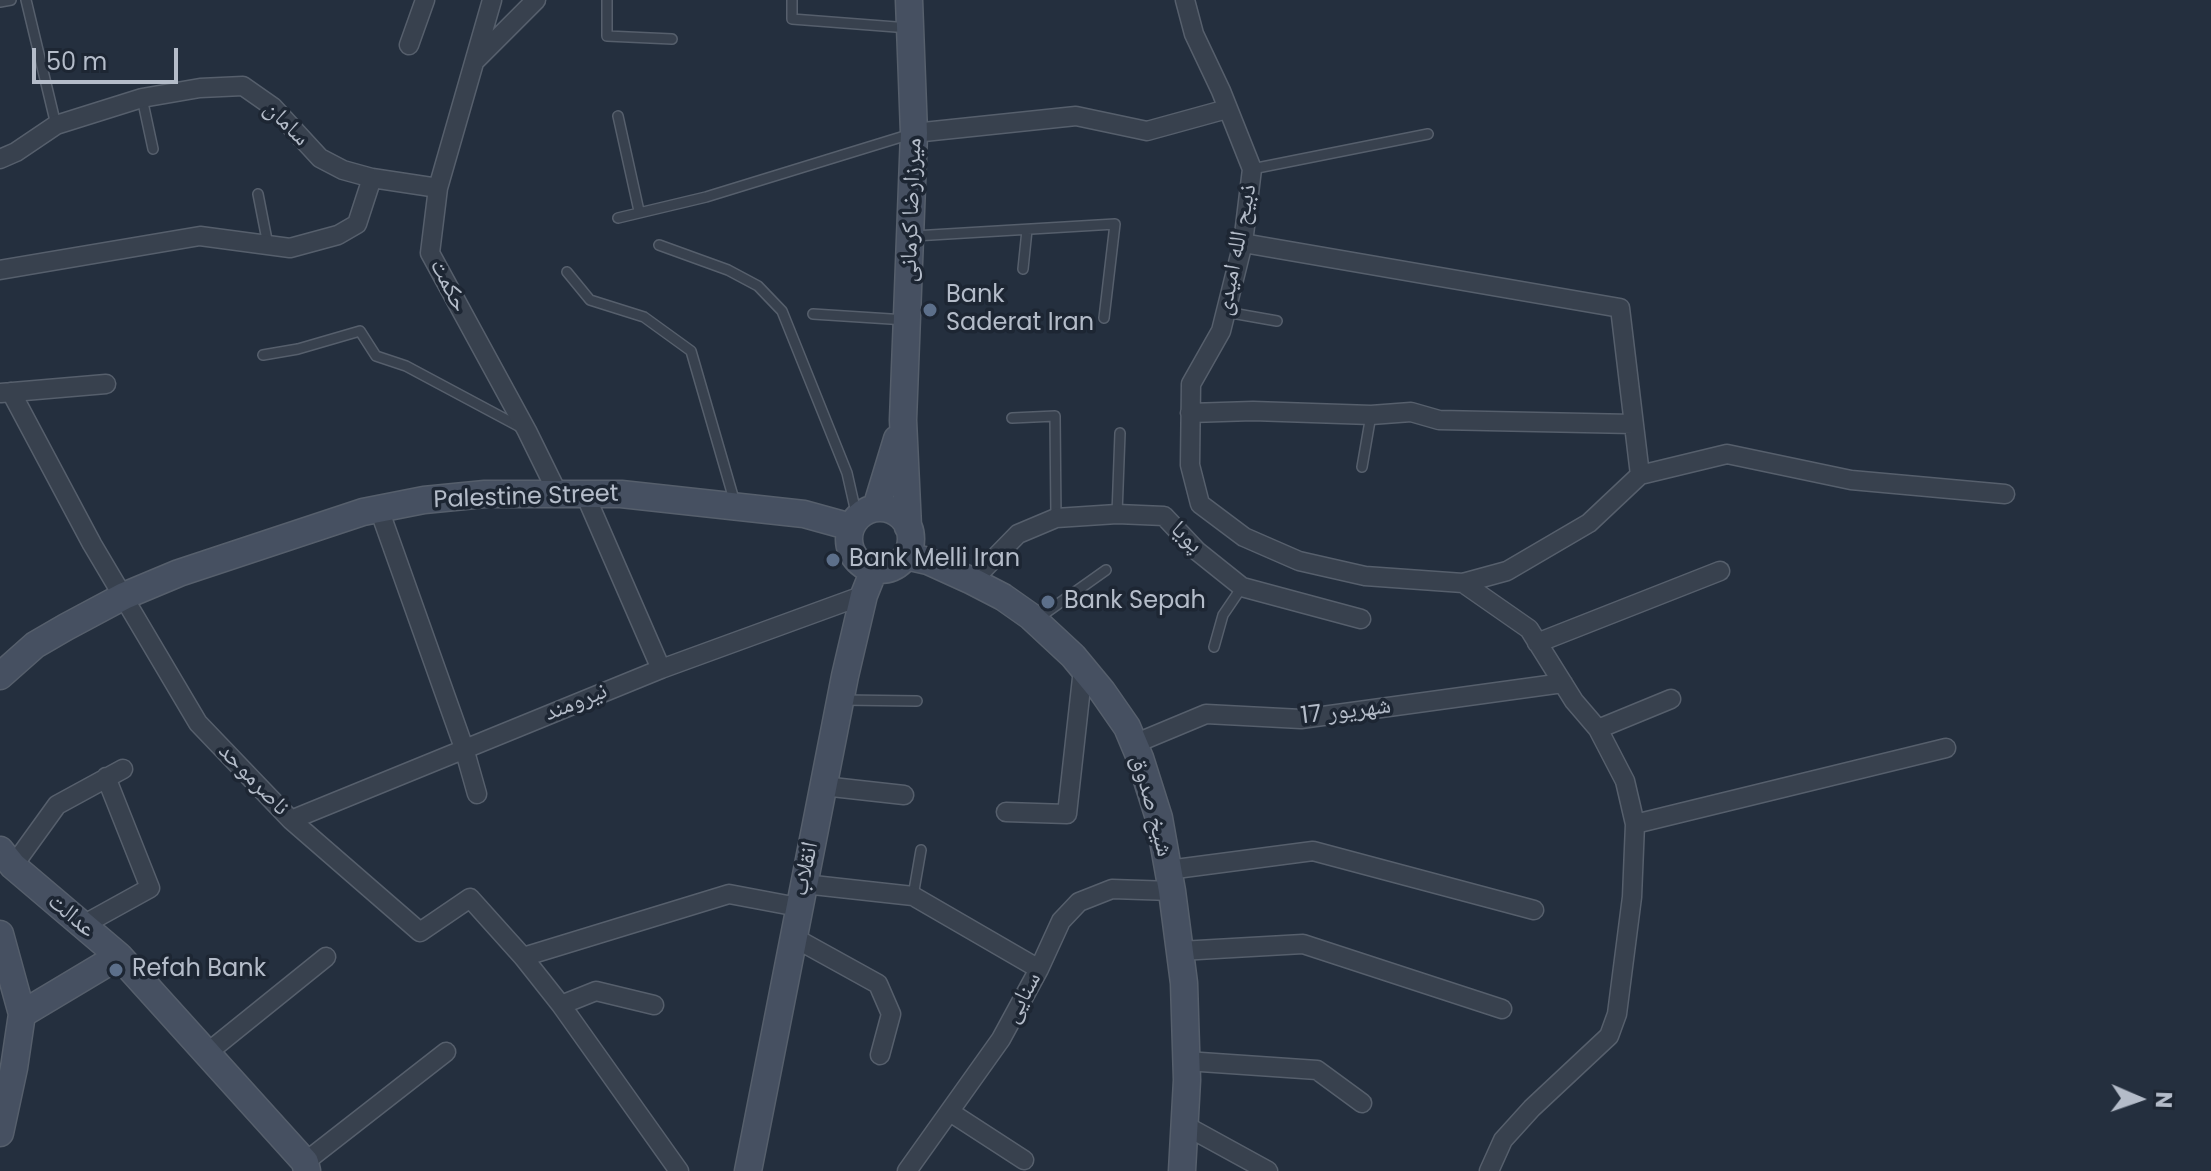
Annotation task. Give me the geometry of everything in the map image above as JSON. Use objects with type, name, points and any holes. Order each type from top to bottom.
[{"type":"main road","name":"میرزارضا کرمانی","points":[[903,420],[914,133],[909,0]]},
{"type":"main road","points":[[903,420],[911,537],[906,556],[892,568],[874,570],[865,567],[852,554],[849,545],[903,420]]},
{"type":"main road","name":"Palestine Street","points":[[35,645],[124,596],[179,573],[263,543],[379,509],[424,500],[485,494],[584,492],[861,517]]},
{"type":"main road","points":[[861,517],[895,512],[908,527]]},
{"type":"main road","name":"شیخ صدوق","points":[[906,556],[928,561],[1003,597],[1073,656],[1127,727],[1159,818],[1180,951],[1186,1061],[1182,1171]]},
{"type":"main road","name":"انقلاب","points":[[748,1171],[840,700],[864,595],[874,570]]},
{"type":"main road","points":[[0,657],[35,645]]},
{"type":"main road","points":[[0,676],[35,645]]},
{"type":"main road","name":"عدالت","points":[[7,858],[119,956],[306,1167]]},
{"type":"main road","points":[[0,934],[16,1030],[0,1133]]},
{"type":"main road","points":[[16,1030],[119,956]]},
{"type":"street","points":[[409,45],[425,0]]},
{"type":"street","name":"حکمت","points":[[492,0],[438,188],[430,253],[557,492]]},
{"type":"street","name":"حکمت","points":[[474,62],[536,0]]},
{"type":"street","name":"ذبیح الله امیدی","points":[[1185,0],[1194,34],[1252,169],[1243,243],[1221,331],[1191,384],[1190,465],[1200,504],[1244,537],[1299,561],[1365,576],[1463,583]]},
{"type":"street","name":"سامان","points":[[0,159],[56,125],[142,98],[200,88],[243,86],[273,107],[320,158],[343,170],[372,178],[438,188]]},
{"type":"street","points":[[914,133],[1076,116],[1147,131],[1227,109]]},
{"type":"street","points":[[0,270],[200,236],[290,248],[338,235],[357,224],[372,178]]},
{"type":"street","points":[[1243,243],[1620,308],[1640,475]]},
{"type":"street","points":[[5,393],[106,384]]},
{"type":"street","name":"ناصرموحد","points":[[5,393],[198,723],[291,820],[420,932],[470,898],[523,957]]},
{"type":"street","points":[[1190,413],[1253,411],[1371,415],[1411,412],[1439,420],[1633,424]]},
{"type":"street","points":[[1463,583],[1507,571],[1589,523],[1640,475],[1727,454],[1851,480],[2005,494]]},
{"type":"street","points":[[584,492],[661,669]]},
{"type":"street","points":[[379,509],[464,748],[477,794]]},
{"type":"street","name":"پویا","points":[[972,581],[1018,534],[1056,518],[1117,514],[1164,516],[1197,551],[1242,587],[1361,619]]},
{"type":"street","points":[[1537,643],[1720,571]]},
{"type":"street","points":[[1463,583],[1529,629],[1563,683],[1598,729],[1625,781],[1635,824],[1632,897],[1617,1014],[1609,1036],[1532,1108],[1503,1140],[1489,1171]]},
{"type":"street","name":"نیرومند","points":[[291,820],[661,669],[864,595]]},
{"type":"street","points":[[1006,812],[1067,814],[1083,669]]},
{"type":"street","name":"17 شهریور","points":[[1134,744],[1206,714],[1301,719],[1563,683]]},
{"type":"street","points":[[1598,729],[1671,699]]},
{"type":"street","points":[[1635,824],[1946,748]]},
{"type":"street","points":[[7,858],[57,805],[115,773],[150,888],[83,925]]},
{"type":"street","points":[[823,786],[904,795]]},
{"type":"street","name":"سنایی","points":[[907,1171],[1001,1039],[1061,921],[1079,902],[1112,889],[1313,851],[1534,910]]},
{"type":"street","points":[[679,1171],[561,1005],[523,957],[729,894],[913,896],[1039,969]]},
{"type":"street","points":[[793,937],[878,984],[891,1014],[880,1055]]},
{"type":"street","points":[[1180,951],[1303,944],[1502,1009]]},
{"type":"street","points":[[207,1053],[326,957]]},
{"type":"street","points":[[561,1005],[596,991],[654,1005]]},
{"type":"street","points":[[306,1167],[446,1052]]},
{"type":"street","points":[[1186,1061],[1317,1070],[1362,1103]]},
{"type":"street","points":[[950,1112],[1024,1160]]},
{"type":"street","points":[[1186,1126],[1268,1171]]},
{"type":"lane","points":[[0,2],[11,0]]},
{"type":"lane","points":[[26,0],[56,125]]},
{"type":"lane","points":[[607,0],[607,36],[672,39]]},
{"type":"lane","points":[[792,0],[792,19],[909,28]]},
{"type":"lane","points":[[142,98],[153,149]]},
{"type":"lane","points":[[618,116],[639,211]]},
{"type":"lane","points":[[618,218],[706,197],[914,133]]},
{"type":"lane","points":[[1252,169],[1428,134]]},
{"type":"lane","points":[[258,194],[268,245]]},
{"type":"lane","points":[[911,236],[1115,224],[1104,318]]},
{"type":"lane","points":[[1023,269],[1027,230]]},
{"type":"lane","points":[[659,245],[728,270],[758,286],[782,311],[847,473],[861,517]]},
{"type":"lane","points":[[567,272],[590,300],[644,317],[691,351],[736,506]]},
{"type":"lane","points":[[1226,312],[1277,321]]},
{"type":"lane","points":[[813,314],[908,320]]},
{"type":"lane","points":[[263,355],[298,349],[360,331],[376,356],[406,366],[527,431]]},
{"type":"lane","points":[[1362,467],[1371,415]]},
{"type":"lane","points":[[1012,418],[1055,416],[1056,518]]},
{"type":"lane","points":[[1117,514],[1120,433]]},
{"type":"lane","points":[[1034,621],[1106,570]]},
{"type":"lane","points":[[1214,647],[1223,615],[1242,587]]},
{"type":"lane","points":[[840,700],[917,701]]},
{"type":"lane","points":[[913,896],[921,850]]},
{"type":"place","name":"Bank Saderat Iran","points":[[930,310]]},
{"type":"place","name":"Bank Melli Iran","points":[[833,560]]},
{"type":"place","name":"Bank Sepah","points":[[1048,602]]},
{"type":"place","name":"Refah Bank","points":[[116,970]]}]
